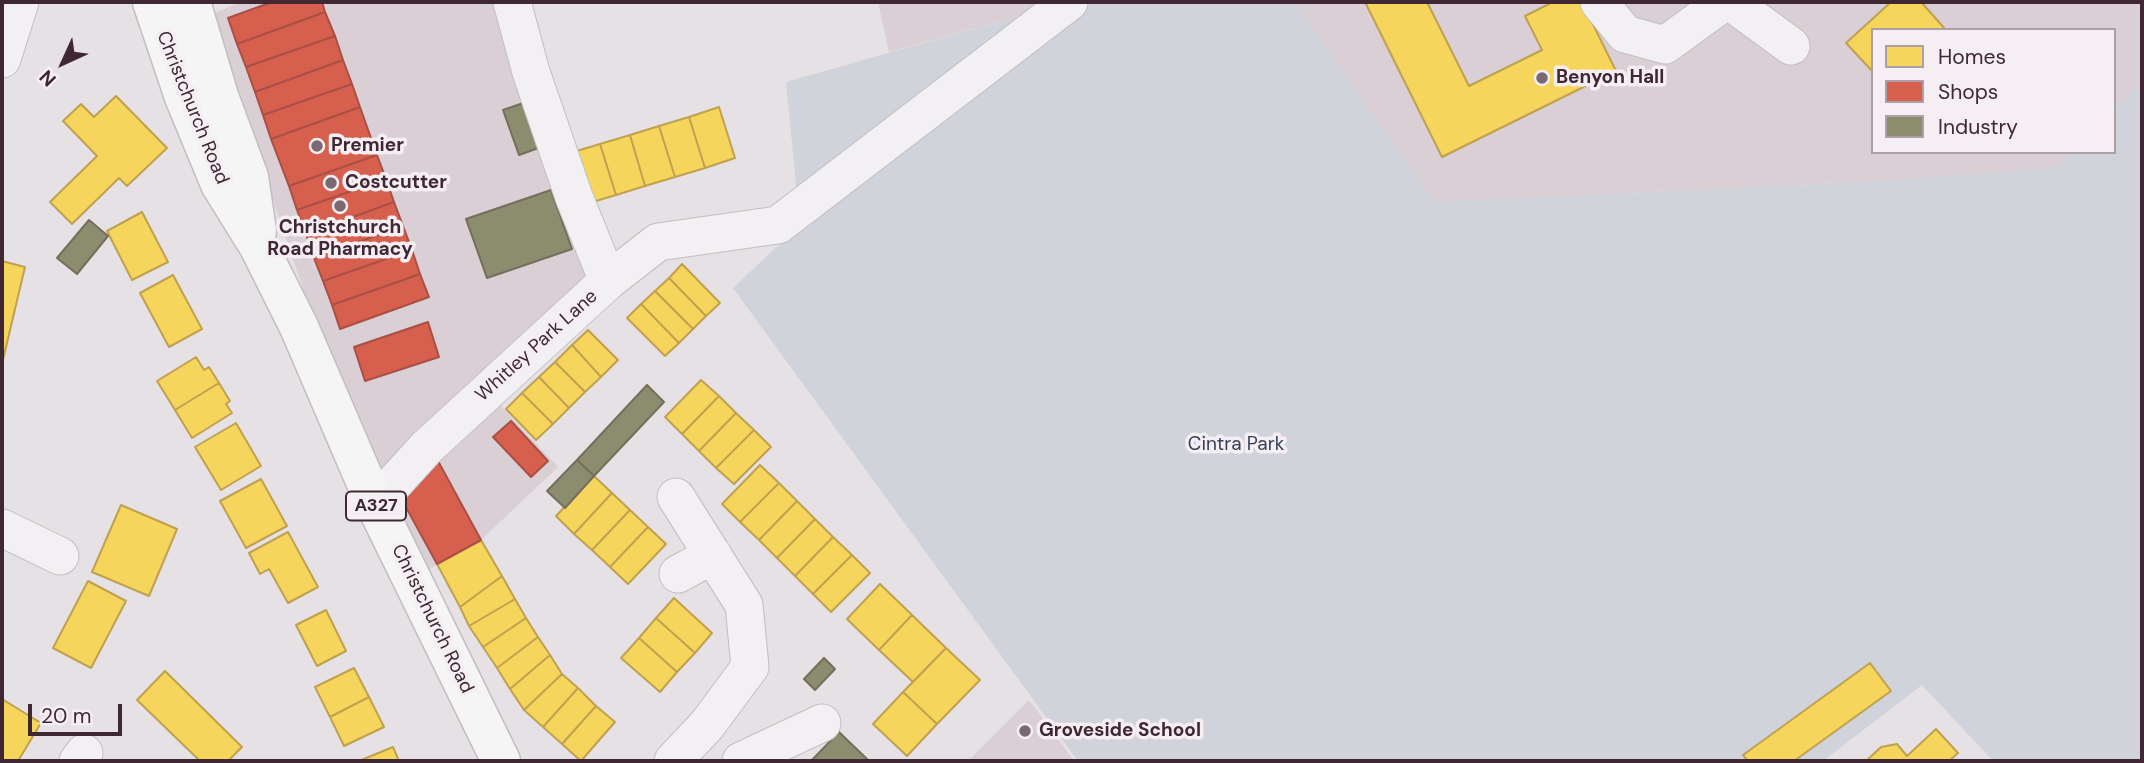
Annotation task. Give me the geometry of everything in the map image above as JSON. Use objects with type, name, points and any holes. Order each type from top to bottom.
[{"type":"main road","name":"Christchurch Road","points":[[194,3],[219,96],[248,177],[259,247]]},
{"type":"main road","name":"Christchurch Road","points":[[154,9],[184,97],[220,184],[259,247],[299,327],[375,504],[501,761]]},
{"type":"street","points":[[2,59],[20,2]]},
{"type":"street","points":[[512,2],[531,72],[561,160],[608,281]]},
{"type":"street","name":"Whitley Park Lane","points":[[375,504],[426,448],[608,281],[658,242],[723,230],[778,225],[1069,2]]},
{"type":"street","points":[[1599,2],[1625,34],[1665,45],[1724,2]]},
{"type":"street","points":[[1731,2],[1791,46]]},
{"type":"street","points":[[154,9],[194,3]]},
{"type":"street","points":[[673,761],[708,725],[750,667],[744,605],[676,497]]},
{"type":"street","points":[[2,528],[60,556]]},
{"type":"street","points":[[678,574],[713,555]]},
{"type":"street","points":[[741,761],[822,723]]},
{"type":"shaded area","points":[[241,2],[506,2],[588,272],[499,404],[558,467],[481,540],[424,572],[315,324],[210,15]]},
{"type":"shaded area","points":[[878,2],[1050,2],[1040,10],[889,52]]},
{"type":"shaded area","points":[[1294,2],[2142,2],[2142,82],[2116,108],[2116,28],[1871,28],[1871,154],[2069,154],[2055,168],[1859,182],[1434,202]]},
{"type":"shaded area","name":"Groveside School","points":[[1029,700],[1074,761],[968,761]]},
{"type":"green space","name":"Cintra Park","points":[[1050,2],[1294,2],[1434,202],[1859,182],[2055,168],[2069,154],[2116,154],[2116,108],[2142,82],[2142,761],[1993,761],[1922,685],[1823,761],[1078,761],[733,288],[800,225],[786,82],[1040,10]]},
{"type":"building: Homes","name":"Benyon Hall","points":[[1365,2],[1427,2],[1469,86],[1542,50],[1525,16],[1553,2],[1582,2],[1616,71],[1442,157]]},
{"type":"building: Homes","points":[[1891,2],[1921,2],[1944,28],[1871,28],[1871,70],[1846,43]]},
{"type":"building: Homes","points":[[116,96],[167,148],[127,186],[119,178],[72,224],[50,202],[97,156],[63,121],[81,104],[94,117]]},
{"type":"building: Homes","points":[[719,107],[735,158],[705,168],[689,117]]},
{"type":"building: Homes","points":[[689,117],[705,168],[675,177],[659,126]]},
{"type":"building: Homes","points":[[659,126],[675,177],[645,186],[630,135]]},
{"type":"building: Homes","points":[[630,135],[645,186],[616,195],[600,144]]},
{"type":"building: Homes","points":[[600,144],[616,195],[586,204],[570,153]]},
{"type":"building: Homes","points":[[142,212],[168,262],[132,280],[107,231]]},
{"type":"building: Homes","points":[[2,261],[25,267],[2,364]]},
{"type":"building: Homes","points":[[682,264],[720,303],[706,316],[669,278]]},
{"type":"building: Homes","points":[[173,275],[202,329],[169,347],[140,293]]},
{"type":"building: Homes","points":[[669,278],[706,316],[693,329],[655,291]]},
{"type":"building: Homes","points":[[655,291],[693,329],[679,343],[641,304]]},
{"type":"building: Homes","points":[[641,304],[679,343],[665,356],[627,318]]},
{"type":"building: Homes","points":[[588,330],[618,360],[601,377],[572,345]]},
{"type":"building: Homes","points":[[572,345],[601,377],[585,392],[555,362]]},
{"type":"building: Homes","points":[[196,357],[204,370],[209,367],[219,383],[175,410],[157,381]]},
{"type":"building: Homes","points":[[555,362],[585,392],[569,408],[539,377]]},
{"type":"building: Homes","points":[[539,377],[569,408],[553,424],[522,393]]},
{"type":"building: Homes","points":[[701,380],[719,396],[682,434],[665,417]]},
{"type":"building: Homes","points":[[219,383],[230,401],[226,404],[232,413],[192,438],[175,410]]},
{"type":"building: Homes","points":[[522,393],[553,424],[536,440],[506,409]]},
{"type":"building: Homes","points":[[719,396],[736,413],[699,451],[682,434]]},
{"type":"building: Homes","points":[[736,413],[754,430],[716,468],[699,451]]},
{"type":"building: Homes","points":[[236,423],[261,466],[221,490],[195,447]]},
{"type":"building: Homes","points":[[754,430],[771,447],[734,484],[716,468]]},
{"type":"building: Homes","points":[[760,465],[779,483],[740,522],[722,504]]},
{"type":"building: Homes","points":[[594,476],[612,493],[574,534],[556,516]]},
{"type":"building: Homes","points":[[261,479],[287,526],[246,548],[220,501]]},
{"type":"building: Homes","points":[[779,483],[797,501],[759,540],[740,522]]},
{"type":"building: Homes","points":[[612,493],[630,510],[592,550],[574,534]]},
{"type":"building: Homes","points":[[797,501],[815,519],[777,558],[759,540]]},
{"type":"building: Homes","points":[[121,505],[177,529],[149,596],[92,572]]},
{"type":"building: Homes","points":[[630,510],[648,527],[610,567],[592,550]]},
{"type":"building: Homes","points":[[815,519],[833,537],[795,576],[777,558]]},
{"type":"building: Homes","points":[[648,527],[666,544],[628,584],[610,567]]},
{"type":"building: Homes","points":[[288,532],[318,587],[288,603],[269,569],[260,574],[249,553]]},
{"type":"building: Homes","points":[[833,537],[852,555],[813,594],[795,576]]},
{"type":"building: Homes","points":[[481,540],[502,576],[460,607],[437,564]]},
{"type":"building: Homes","points":[[852,555],[870,573],[831,612],[813,594]]},
{"type":"building: Homes","points":[[502,576],[515,599],[469,626],[460,607]]},
{"type":"building: Homes","points":[[88,581],[126,601],[91,668],[53,648]]},
{"type":"building: Homes","points":[[880,584],[912,615],[879,650],[847,619]]},
{"type":"building: Homes","points":[[674,598],[712,633],[695,653],[656,618]]},
{"type":"building: Homes","points":[[515,599],[526,618],[483,647],[469,626]]},
{"type":"building: Homes","points":[[326,610],[346,651],[317,666],[296,625]]},
{"type":"building: Homes","points":[[912,615],[946,648],[913,682],[879,650]]},
{"type":"building: Homes","points":[[526,618],[538,637],[497,668],[483,647]]},
{"type":"building: Homes","points":[[656,618],[695,653],[677,672],[639,638]]},
{"type":"building: Homes","points":[[538,637],[550,655],[510,689],[497,668]]},
{"type":"building: Homes","points":[[639,638],[677,672],[660,692],[621,658]]},
{"type":"building: Homes","points":[[946,648],[980,680],[937,724],[903,692]]},
{"type":"building: Homes","points":[[550,655],[562,674],[524,710],[510,689]]},
{"type":"building: Homes","points":[[1870,663],[1891,691],[1794,761],[1748,761],[1743,755]]},
{"type":"building: Homes","points":[[354,668],[369,697],[330,717],[315,687]]},
{"type":"building: Homes","points":[[165,671],[242,747],[228,761],[200,761],[137,700]]},
{"type":"building: Homes","points":[[562,674],[578,688],[543,727],[524,710]]},
{"type":"building: Homes","points":[[578,688],[596,706],[562,744],[543,727]]},
{"type":"building: Homes","points":[[903,692],[937,724],[907,756],[873,724]]},
{"type":"building: Homes","points":[[369,697],[384,727],[344,746],[330,717]]},
{"type":"building: Homes","points":[[2,699],[41,723],[18,761],[2,761]]},
{"type":"building: Homes","points":[[596,706],[615,722],[581,761],[562,744]]},
{"type":"building: Homes","points":[[1936,729],[1958,753],[1949,761],[1866,761],[1881,747],[1897,744],[1907,756]]},
{"type":"building: Homes","points":[[393,747],[399,761],[359,761]]},
{"type":"building: Shops","points":[[272,2],[322,2],[325,12],[237,44],[228,18]]},
{"type":"building: Shops","points":[[325,12],[335,36],[246,67],[237,44]]},
{"type":"building: Shops","points":[[335,36],[343,60],[255,92],[246,67]]},
{"type":"building: Shops","points":[[343,60],[352,84],[263,115],[255,92]]},
{"type":"building: Shops","points":[[352,84],[360,107],[271,139],[263,115]]},
{"type":"building: Shops","points":[[360,107],[377,155],[289,186],[271,139]]},
{"type":"building: Shops","points":[[377,155],[386,179],[297,210],[289,186]]},
{"type":"building: Shops","points":[[386,179],[394,202],[306,234],[297,210]]},
{"type":"building: Shops","points":[[394,202],[403,226],[314,258],[306,234]]},
{"type":"building: Shops","points":[[403,226],[412,250],[323,281],[314,258]]},
{"type":"building: Shops","points":[[412,250],[420,274],[332,305],[323,281]]},
{"type":"building: Shops","points":[[420,274],[429,297],[340,329],[332,305]]},
{"type":"building: Shops","points":[[428,322],[439,357],[365,381],[354,347]]},
{"type":"building: Shops","points":[[511,421],[548,461],[531,477],[493,437]]},
{"type":"building: Shops","points":[[438,461],[481,540],[437,564],[401,498]]},
{"type":"building: Industry","points":[[529,101],[544,146],[519,155],[503,110]]},
{"type":"building: Industry","points":[[551,190],[572,249],[487,278],[466,219]]},
{"type":"building: Industry","points":[[89,220],[108,236],[77,274],[57,258]]},
{"type":"building: Industry","points":[[647,385],[664,402],[594,476],[577,460]]},
{"type":"building: Industry","points":[[577,460],[594,476],[565,508],[547,491]]},
{"type":"building: Industry","points":[[824,658],[835,669],[815,690],[804,679]]},
{"type":"building: Industry","points":[[839,732],[868,760],[811,761]]},
{"type":"place","name":"Benyon Hall","points":[[1542,78]]},
{"type":"place","name":"Premier","points":[[317,146]]},
{"type":"place","name":"Costcutter","points":[[331,183]]},
{"type":"place","name":"Christchurch Road Pharmacy","points":[[340,206]]},
{"type":"place","name":"Groveside School","points":[[1025,731]]}]
